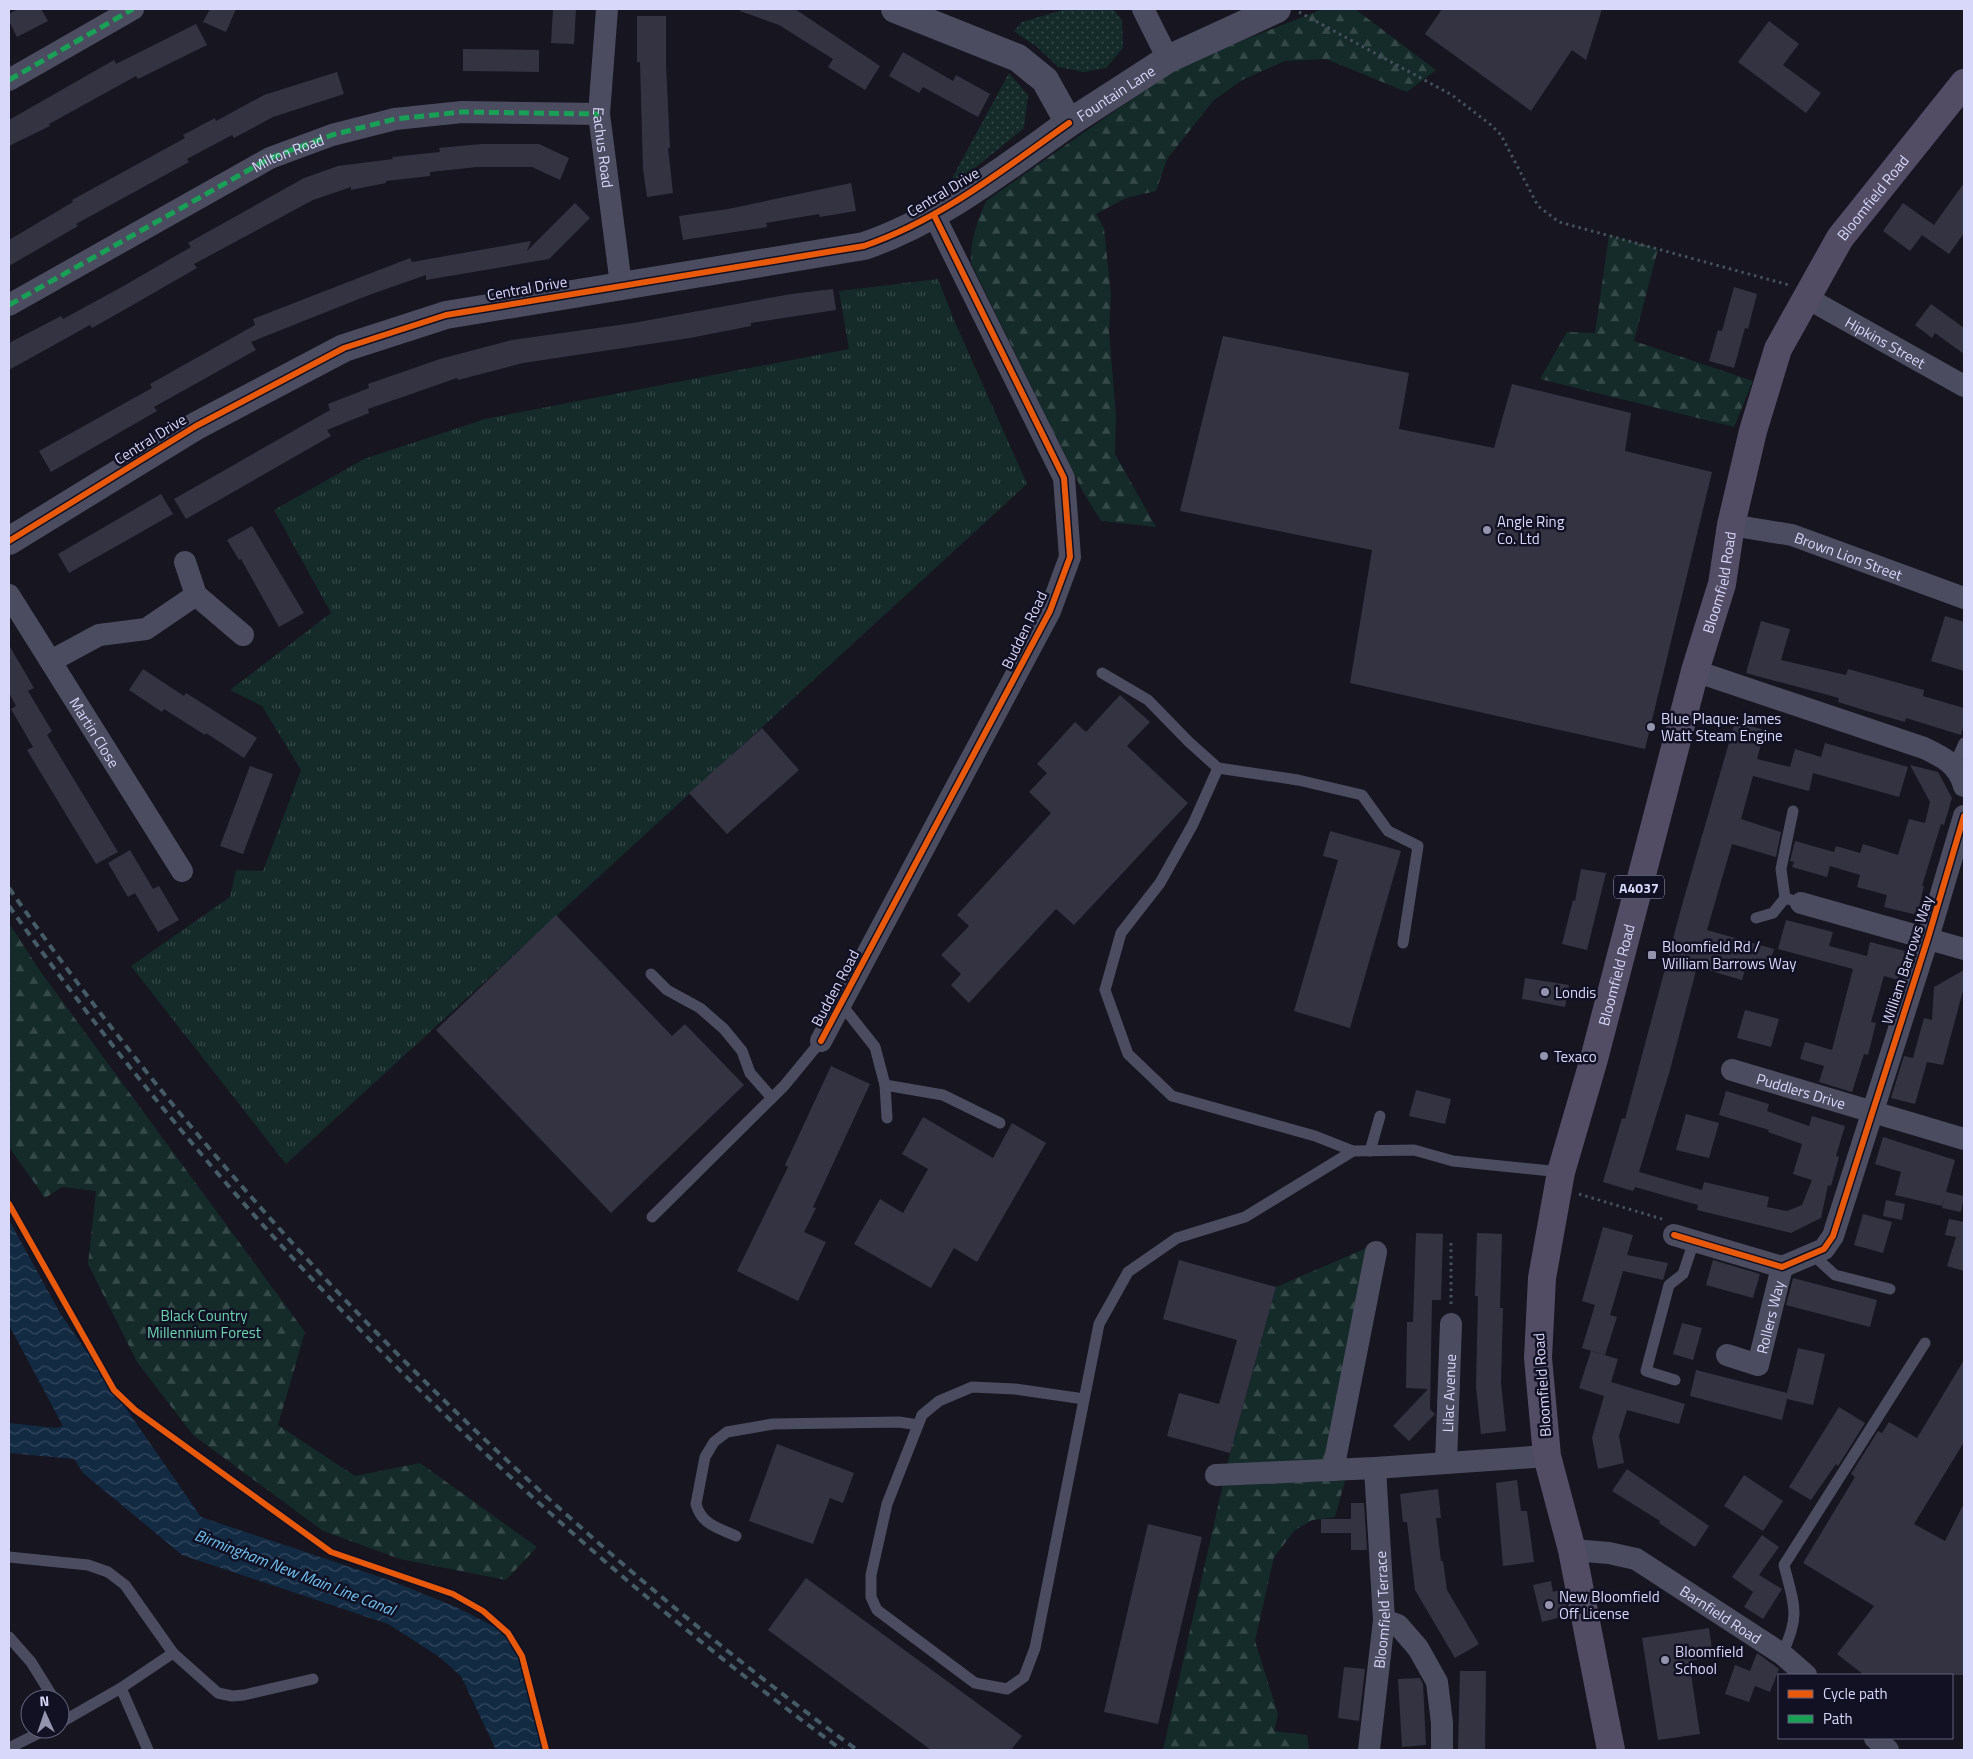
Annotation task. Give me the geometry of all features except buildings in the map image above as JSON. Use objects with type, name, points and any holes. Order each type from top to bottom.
[{"type":"main road","name":"Bloomfield Road","points":[[1611,1750],[1572,1550],[1547,1456],[1538,1358],[1542,1278],[1560,1180],[1594,1059],[1695,671],[1722,584],[1731,525],[1753,431],[1778,349],[1840,238],[1964,83]]},
{"type":"street","points":[[9,80],[133,9]]},
{"type":"street","name":"Eachus Road","points":[[607,9],[599,114],[621,285]]},
{"type":"street","name":"Fountain Lane","points":[[895,9],[1018,58],[1045,80],[1069,123],[1168,59],[1277,9]]},
{"type":"street","points":[[1143,9],[1168,59]]},
{"type":"street","name":"Milton Road","points":[[9,305],[270,158],[332,135],[395,119],[462,112],[599,114]]},
{"type":"street","name":"Central Drive","points":[[9,541],[196,426],[344,348],[446,315],[864,246],[934,215],[1069,123]]},
{"type":"street","name":"Budden Road","points":[[821,1042],[1050,611],[1070,557],[1064,478],[934,215]]},
{"type":"street","name":"Hipkins Street","points":[[1809,294],[1964,386]]},
{"type":"street","name":"Brown Lion Street","points":[[1731,525],[1792,535],[1964,598]]},
{"type":"street","points":[[185,562],[196,595],[243,635]]},
{"type":"street","name":"Martin Close","points":[[9,595],[182,871]]},
{"type":"street","points":[[51,661],[99,635],[146,628],[196,595]]},
{"type":"street","points":[[1695,671],[1924,748],[1944,757],[1961,776]]},
{"type":"street","name":"William Barrows Way","points":[[1782,1267],[1824,1249],[1833,1236],[1928,938],[1964,816]]},
{"type":"street","points":[[1793,900],[1964,948]]},
{"type":"street","name":"Puddlers Drive","points":[[1732,1070],[1964,1140]]},
{"type":"street","points":[[1684,1238],[1782,1267]]},
{"type":"street","points":[[1333,1470],[1376,1252]]},
{"type":"street","name":"Rollers Way","points":[[1727,1355],[1758,1364],[1782,1267]]},
{"type":"street","name":"Lilac Avenue","points":[[1446,1463],[1451,1324]]},
{"type":"street","points":[[1216,1475],[1375,1468],[1547,1456]]},
{"type":"street","name":"Bloomfield Terrace","points":[[1369,1750],[1384,1620],[1375,1468]]},
{"type":"street","name":"Barnfield Road","points":[[1572,1550],[1608,1553],[1636,1559],[1782,1654],[1805,1674]]},
{"type":"street","points":[[1384,1620],[1398,1625],[1418,1648],[1437,1682],[1442,1723],[1442,1750]]},
{"type":"street","points":[[1876,1739],[1888,1750]]},
{"type":"lane","points":[[1102,672],[1148,700],[1189,742],[1218,768],[1298,780],[1362,795],[1388,831],[1418,846],[1403,943]]},
{"type":"lane","points":[[1961,776],[1964,742]]},
{"type":"lane","points":[[1218,768],[1193,824],[1160,883],[1121,933],[1105,990],[1128,1054],[1172,1096],[1315,1136],[1353,1152],[1414,1150],[1452,1161],[1560,1180]]},
{"type":"lane","points":[[1756,918],[1772,914],[1793,900],[1781,869],[1793,811]]},
{"type":"lane","points":[[651,974],[667,990],[700,1008],[724,1030],[742,1051],[750,1073],[772,1098]]},
{"type":"lane","points":[[841,1004],[874,1047],[885,1085],[887,1118]]},
{"type":"lane","points":[[652,1217],[797,1073],[821,1042]]},
{"type":"lane","points":[[885,1085],[943,1096],[1000,1123]]},
{"type":"lane","points":[[1370,1151],[1380,1116]]},
{"type":"lane","points":[[1084,1399],[1015,1389],[972,1387],[939,1401],[922,1415],[887,1504],[871,1574],[871,1597],[877,1610],[974,1683],[1007,1690],[1024,1677],[1035,1648],[1099,1324],[1128,1272],[1177,1238],[1245,1217],[1353,1152]]},
{"type":"lane","points":[[1675,1380],[1646,1371],[1668,1285],[1683,1274],[1684,1238]]},
{"type":"lane","points":[[1812,1254],[1835,1275],[1890,1289]]},
{"type":"lane","points":[[1782,1654],[1793,1631],[1795,1608],[1784,1565],[1924,1343]]},
{"type":"lane","points":[[736,1536],[706,1523],[696,1504],[705,1456],[714,1442],[727,1432],[773,1424],[899,1422],[918,1425]]},
{"type":"lane","points":[[9,1558],[72,1562],[108,1572],[125,1585],[173,1653],[218,1693],[232,1696],[313,1679]]},
{"type":"lane","points":[[9,1637],[30,1662],[48,1689]]},
{"type":"lane","points":[[70,1717],[121,1688],[173,1653]]},
{"type":"lane","points":[[121,1688],[148,1750]]},
{"type":"lane","points":[[9,1748],[27,1739]]},
{"type":"path","points":[[1294,9],[1452,95],[1491,125],[1501,135],[1538,206],[1559,222],[1809,294]]},
{"type":"path","points":[[1560,1180],[1677,1223],[1684,1238]]},
{"type":"path","points":[[1451,1239],[1451,1324]]},
{"type":"green space","points":[[1066,9],[1113,9],[1122,20],[1123,48],[1106,68],[1084,72],[1058,67],[1037,47],[1014,31],[1022,22]]},
{"type":"green space","points":[[1323,9],[1355,9],[1436,70],[1407,92],[1326,59],[1285,61],[1242,80],[1213,101],[1167,159],[1156,191],[1126,198],[1096,214],[1104,228],[1111,295],[1109,331],[1116,416],[1115,454],[1156,527],[1101,521],[1083,492],[971,263],[975,232],[986,201],[1182,64]]},
{"type":"green space","points":[[1009,73],[1028,95],[1024,128],[944,193]]},
{"type":"green space","points":[[1609,235],[1658,249],[1634,341],[1753,381],[1734,427],[1540,379],[1567,332],[1595,333]]},
{"type":"green space","points":[[938,279],[954,320],[1027,484],[286,1164],[131,966],[230,897],[236,870],[263,871],[301,770],[262,706],[230,690],[331,613],[274,510],[364,459],[485,419],[849,349],[839,291]]},
{"type":"green space","name":"Black Country Millennium Forest","points":[[9,923],[40,971],[305,1332],[278,1425],[355,1476],[420,1463],[537,1547],[506,1580],[400,1559],[323,1531],[193,1435],[137,1362],[88,1264],[96,1191],[62,1187],[45,1198],[9,1147]]},
{"type":"green space","points":[[1369,1247],[1325,1479],[1345,1481],[1335,1517],[1312,1520],[1295,1530],[1274,1557],[1255,1641],[1278,1714],[1274,1731],[1307,1735],[1309,1750],[1163,1750],[1230,1453],[1276,1287]]},
{"type":"water","name":"Birmingham New Main Line Canal","points":[[9,1220],[60,1313],[201,1517],[389,1580],[456,1607],[493,1626],[509,1640],[519,1655],[544,1750],[496,1750],[461,1676],[438,1656],[388,1624],[182,1555],[83,1473],[74,1459],[9,1453],[9,1423],[56,1428],[63,1426],[9,1325]]},
{"type":"railway","points":[[9,888],[99,1011],[193,1129],[293,1244],[397,1354],[506,1460],[619,1561],[736,1658],[857,1750]]},
{"type":"railway","points":[[9,906],[97,1026],[191,1142],[289,1253],[391,1361],[498,1465],[609,1565],[723,1660],[842,1750]]},
{"type":"marked path","points":[[9,80],[133,9]]},
{"type":"marked path","points":[[9,305],[270,158],[332,135],[395,119],[462,112],[599,114]]},
{"type":"cycle path","points":[[9,541],[196,426],[344,348],[446,315],[864,246],[892,235],[945,208],[996,175],[1069,123]]},
{"type":"cycle path","points":[[821,1041],[1050,611],[1070,557],[1064,478],[934,215]]},
{"type":"cycle path","points":[[1674,1235],[1782,1267],[1824,1249],[1833,1236],[1928,938],[1964,816]]},
{"type":"cycle path","points":[[9,1204],[114,1390],[135,1410],[331,1552],[453,1594],[483,1611],[508,1633],[522,1656],[546,1750]]},
{"type":"place","name":"Angle Ring Co. Ltd","points":[[1487,530]]},
{"type":"place","name":"Blue Plaque: James Watt Steam Engine","points":[[1651,727]]},
{"type":"place","name":"Bloomfield Rd / William Barrows Way","points":[[1652,955]]},
{"type":"place","name":"Londis","points":[[1545,992]]},
{"type":"place","name":"Texaco","points":[[1544,1056]]},
{"type":"place","name":"New Bloomfield Off License","points":[[1549,1605]]},
{"type":"place","name":"Bloomfield School","points":[[1665,1660]]}]
